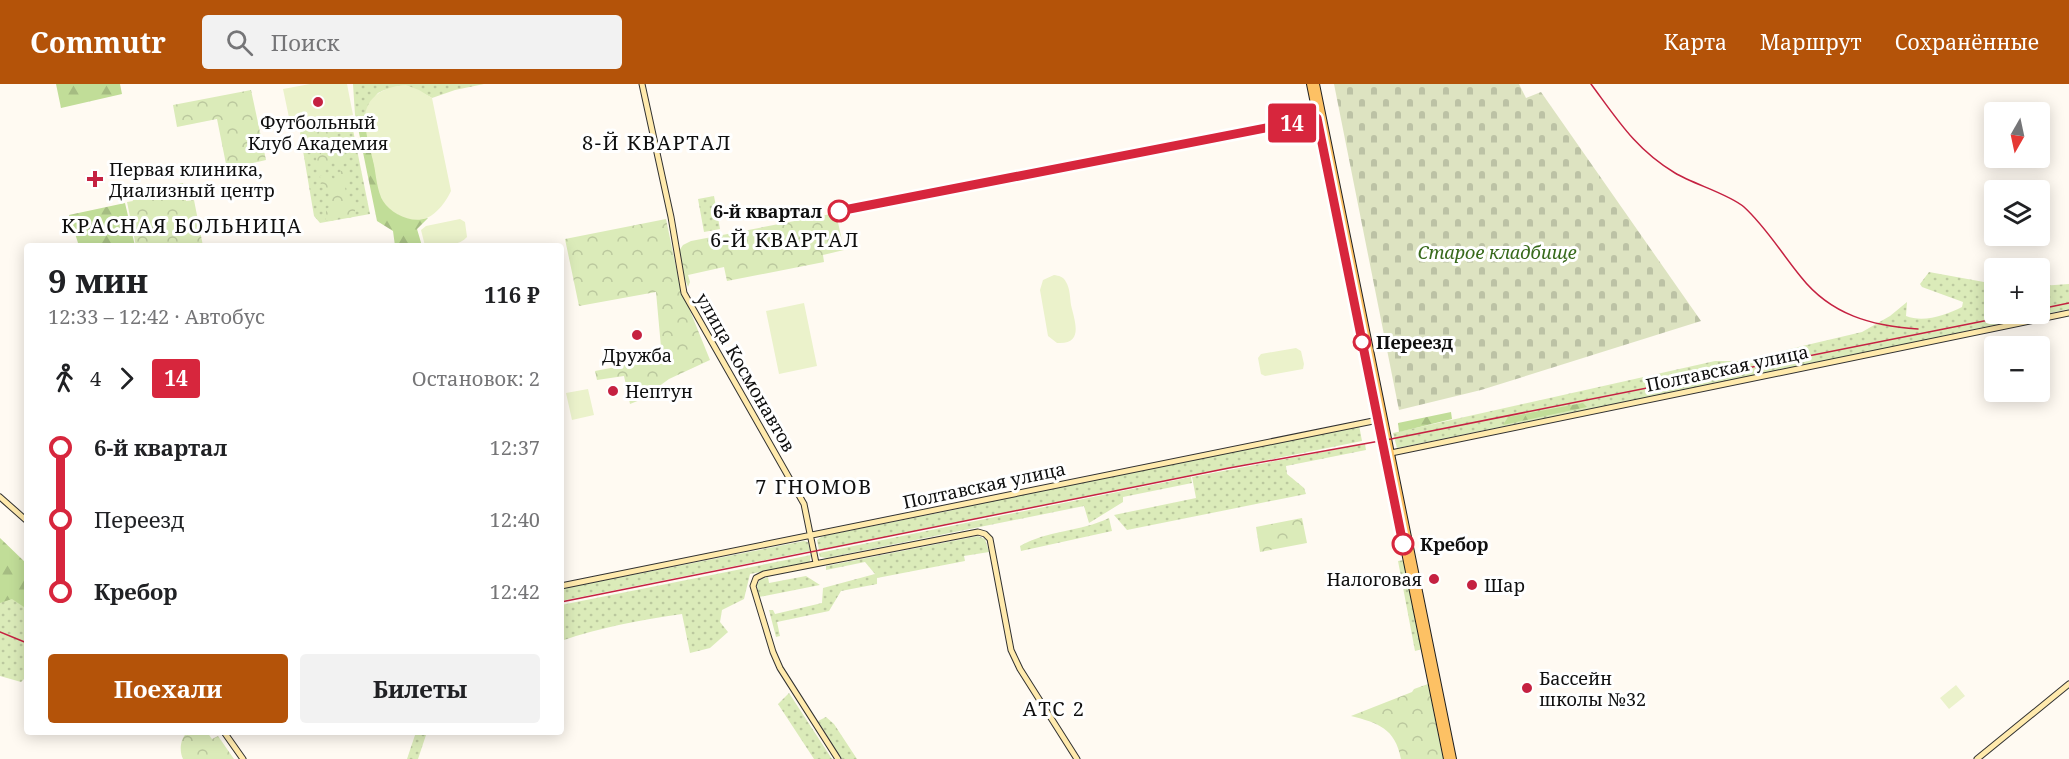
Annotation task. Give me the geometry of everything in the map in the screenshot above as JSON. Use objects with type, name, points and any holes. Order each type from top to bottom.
[{"type":"main road","points":[[1310,84],[1320,117],[1453,759]]},
{"type":"main road","points":[[1316,84],[1320,117],[1378,420],[1388,454],[1446,759]]},
{"type":"street","name":"улица Космонавтов","points":[[642,84],[684,292],[804,504],[816,563]]},
{"type":"street","name":"Полтавская улица","points":[[1388,454],[2069,313]]},
{"type":"street","name":"Полтавская улица","points":[[564,585],[1378,420]]},
{"type":"street","points":[[0,497],[24,518]]},
{"type":"street","points":[[838,759],[780,668],[753,586],[756,578],[764,574],[816,563],[978,532],[990,539],[1011,650],[1020,669],[1077,759]]},
{"type":"street","points":[[1977,759],[2069,684]]},
{"type":"street","points":[[226,735],[243,759]]},
{"type":"green space","points":[[56,84],[120,84],[122,94],[61,108]]},
{"type":"green space","name":"Футбольный Клуб Академия","points":[[310,84],[347,84],[353,115],[291,127],[283,89]]},
{"type":"green space","points":[[353,84],[484,84],[432,98],[405,89],[384,90],[374,98],[365,122],[357,122]]},
{"type":"green space","name":"Старое кладбище","points":[[1334,84],[1519,84],[1526,98],[1541,92],[1701,321],[1481,390],[1399,410]]},
{"type":"green space","points":[[406,85],[432,98],[451,191],[438,210],[421,220],[409,219],[396,214],[383,201],[378,188],[365,125],[366,111],[373,98],[391,87]]},
{"type":"green space","points":[[251,90],[266,160],[227,169],[217,119],[177,127],[173,105]]},
{"type":"green space","points":[[348,119],[352,125],[370,214],[320,223],[314,216],[300,133],[305,126]]},
{"type":"green space","points":[[334,121],[340,122],[341,132],[336,135],[339,151],[345,152],[346,163],[335,164],[333,160],[329,161],[329,166],[323,169],[317,168],[316,157],[321,154],[318,139],[312,138],[311,127],[322,125],[325,131]]},
{"type":"green space","points":[[365,122],[382,199],[415,219],[428,218],[417,229],[421,243],[395,243],[393,231],[377,221],[357,123]]},
{"type":"green space","points":[[343,170],[348,171],[350,181],[344,184],[349,203],[355,204],[355,215],[350,218],[344,217],[342,212],[332,221],[326,220],[326,209],[332,206],[327,188],[321,187],[320,176],[330,174],[333,179],[337,178],[338,173]]},
{"type":"green space","points":[[183,183],[186,201],[194,200],[202,243],[135,243],[127,202],[133,201],[131,193]]},
{"type":"green space","points":[[714,196],[720,229],[704,232],[698,199]]},
{"type":"green space","points":[[125,203],[134,243],[78,243],[69,215]]},
{"type":"green space","points":[[836,213],[844,250],[823,255],[824,262],[727,281],[724,267],[688,275],[690,282],[688,287],[682,271],[679,251],[683,245],[691,241]]},
{"type":"green space","points":[[460,219],[465,222],[467,237],[459,243],[424,243],[421,230],[426,226]]},
{"type":"green space","points":[[666,219],[680,286],[710,360],[669,379],[640,400],[630,404],[624,376],[597,380],[595,371],[662,358],[656,292],[579,306],[565,239]]},
{"type":"green space","points":[[1929,272],[1984,282],[1984,324],[1999,324],[1397,448],[1393,433],[1715,361],[1739,361],[1862,332],[1890,316],[1907,302],[1906,316],[1920,319],[1942,315],[1962,307],[1963,302],[1922,287],[1920,284]]},
{"type":"green space","points":[[1054,275],[1065,280],[1069,290],[1076,331],[1071,340],[1066,343],[1057,343],[1048,336],[1040,290],[1043,280]]},
{"type":"green space","points":[[2069,284],[2069,309],[2050,313],[2050,285]]},
{"type":"green space","points":[[804,303],[817,366],[779,374],[766,311]]},
{"type":"green space","points":[[1296,348],[1301,351],[1303,369],[1265,376],[1261,374],[1258,358],[1261,354]]},
{"type":"green space","points":[[588,389],[594,415],[572,420],[566,393]]},
{"type":"green space","points":[[1583,403],[1587,407],[1503,425],[1508,417]]},
{"type":"green space","points":[[1451,412],[1452,419],[1399,432],[1398,423]]},
{"type":"green space","points":[[1359,425],[1362,441],[819,550],[817,540],[828,535]]},
{"type":"green space","points":[[1365,444],[1366,450],[1286,466],[1287,474],[1304,488],[1306,494],[1127,530],[1114,515],[1196,498],[1192,477]]},
{"type":"green space","points":[[1191,477],[1192,483],[1123,497],[1123,502],[1089,523],[1084,506],[826,558],[820,557],[819,553]]},
{"type":"green space","points":[[1109,518],[1112,531],[1021,551],[1020,546],[1031,541]]},
{"type":"green space","points":[[1302,518],[1307,543],[1260,552],[1256,527]]},
{"type":"green space","points":[[978,536],[985,539],[989,552],[964,556],[965,561],[877,578],[877,584],[841,591],[829,611],[777,622],[780,636],[776,637],[769,610],[773,610],[775,614],[822,603],[823,588],[875,574],[865,562],[826,570],[826,566]]},
{"type":"green space","points":[[0,538],[24,561],[24,607],[12,599],[0,603]]},
{"type":"green space","points":[[804,541],[808,542],[810,551],[564,600],[564,588]]},
{"type":"green space","points":[[811,555],[808,563],[750,574],[744,599],[722,610],[720,622],[728,632],[710,648],[690,653],[682,614],[621,624],[564,640],[564,604]]},
{"type":"green space","points":[[1404,560],[1422,649],[1415,651],[1398,561]]},
{"type":"green space","points":[[24,565],[24,679],[21,682],[0,676],[0,574]]},
{"type":"green space","points":[[806,576],[820,585],[759,597],[757,585],[760,580],[768,577],[769,583]]},
{"type":"green space","points":[[1428,684],[1443,759],[1401,759],[1394,740],[1384,728],[1351,716],[1412,692]]},
{"type":"green space","points":[[1956,685],[1965,696],[1949,709],[1940,698]]},
{"type":"green space","points":[[789,693],[832,759],[814,759],[778,704]]},
{"type":"green space","points":[[826,717],[834,724],[857,759],[842,759],[818,721]]},
{"type":"green space","points":[[186,735],[209,735],[212,739],[218,736],[234,759],[183,759],[181,745]]},
{"type":"green space","points":[[415,735],[426,735],[418,759],[407,759]]},
{"type":"railway","points":[[1591,84],[1628,133],[1661,164],[1744,207],[1767,232],[1801,277],[1825,301],[1869,321],[1918,329]]},
{"type":"railway","points":[[2050,307],[2069,303]]},
{"type":"railway","points":[[564,601],[1229,468],[1391,439],[1984,321]]},
{"type":"railway","points":[[0,632],[24,642]]},
{"type":"bus line","name":"14","points":[[839,211],[1317,118],[1403,544]]},
{"type":"place","name":"Футбольный Клуб Академия","points":[[318,102]]},
{"type":"place","name":"Первая клиника, Диализный центр","points":[[95,179]]},
{"type":"place","name":"6-й квартал","points":[[839,211]]},
{"type":"place","name":"Дружба","points":[[637,335]]},
{"type":"place","name":"Переезд","points":[[1362,342]]},
{"type":"place","name":"Нептун","points":[[613,391]]},
{"type":"place","name":"Кребор","points":[[1403,544]]},
{"type":"place","name":"Налоговая","points":[[1434,579]]},
{"type":"place","name":"Шар","points":[[1472,585]]},
{"type":"place","name":"Бассейн школы №32","points":[[1527,688]]},
{"type":"district","name":"8-Й КВАРТАЛ","points":[[657,142]]},
{"type":"district","name":"КРАСНАЯ БОЛЬНИЦА","points":[[182,225]]},
{"type":"district","name":"6-Й КВАРТАЛ","points":[[785,239]]},
{"type":"district","name":"7 ГНОМОВ","points":[[814,486]]},
{"type":"district","name":"АТС 2","points":[[1054,708]]}]
